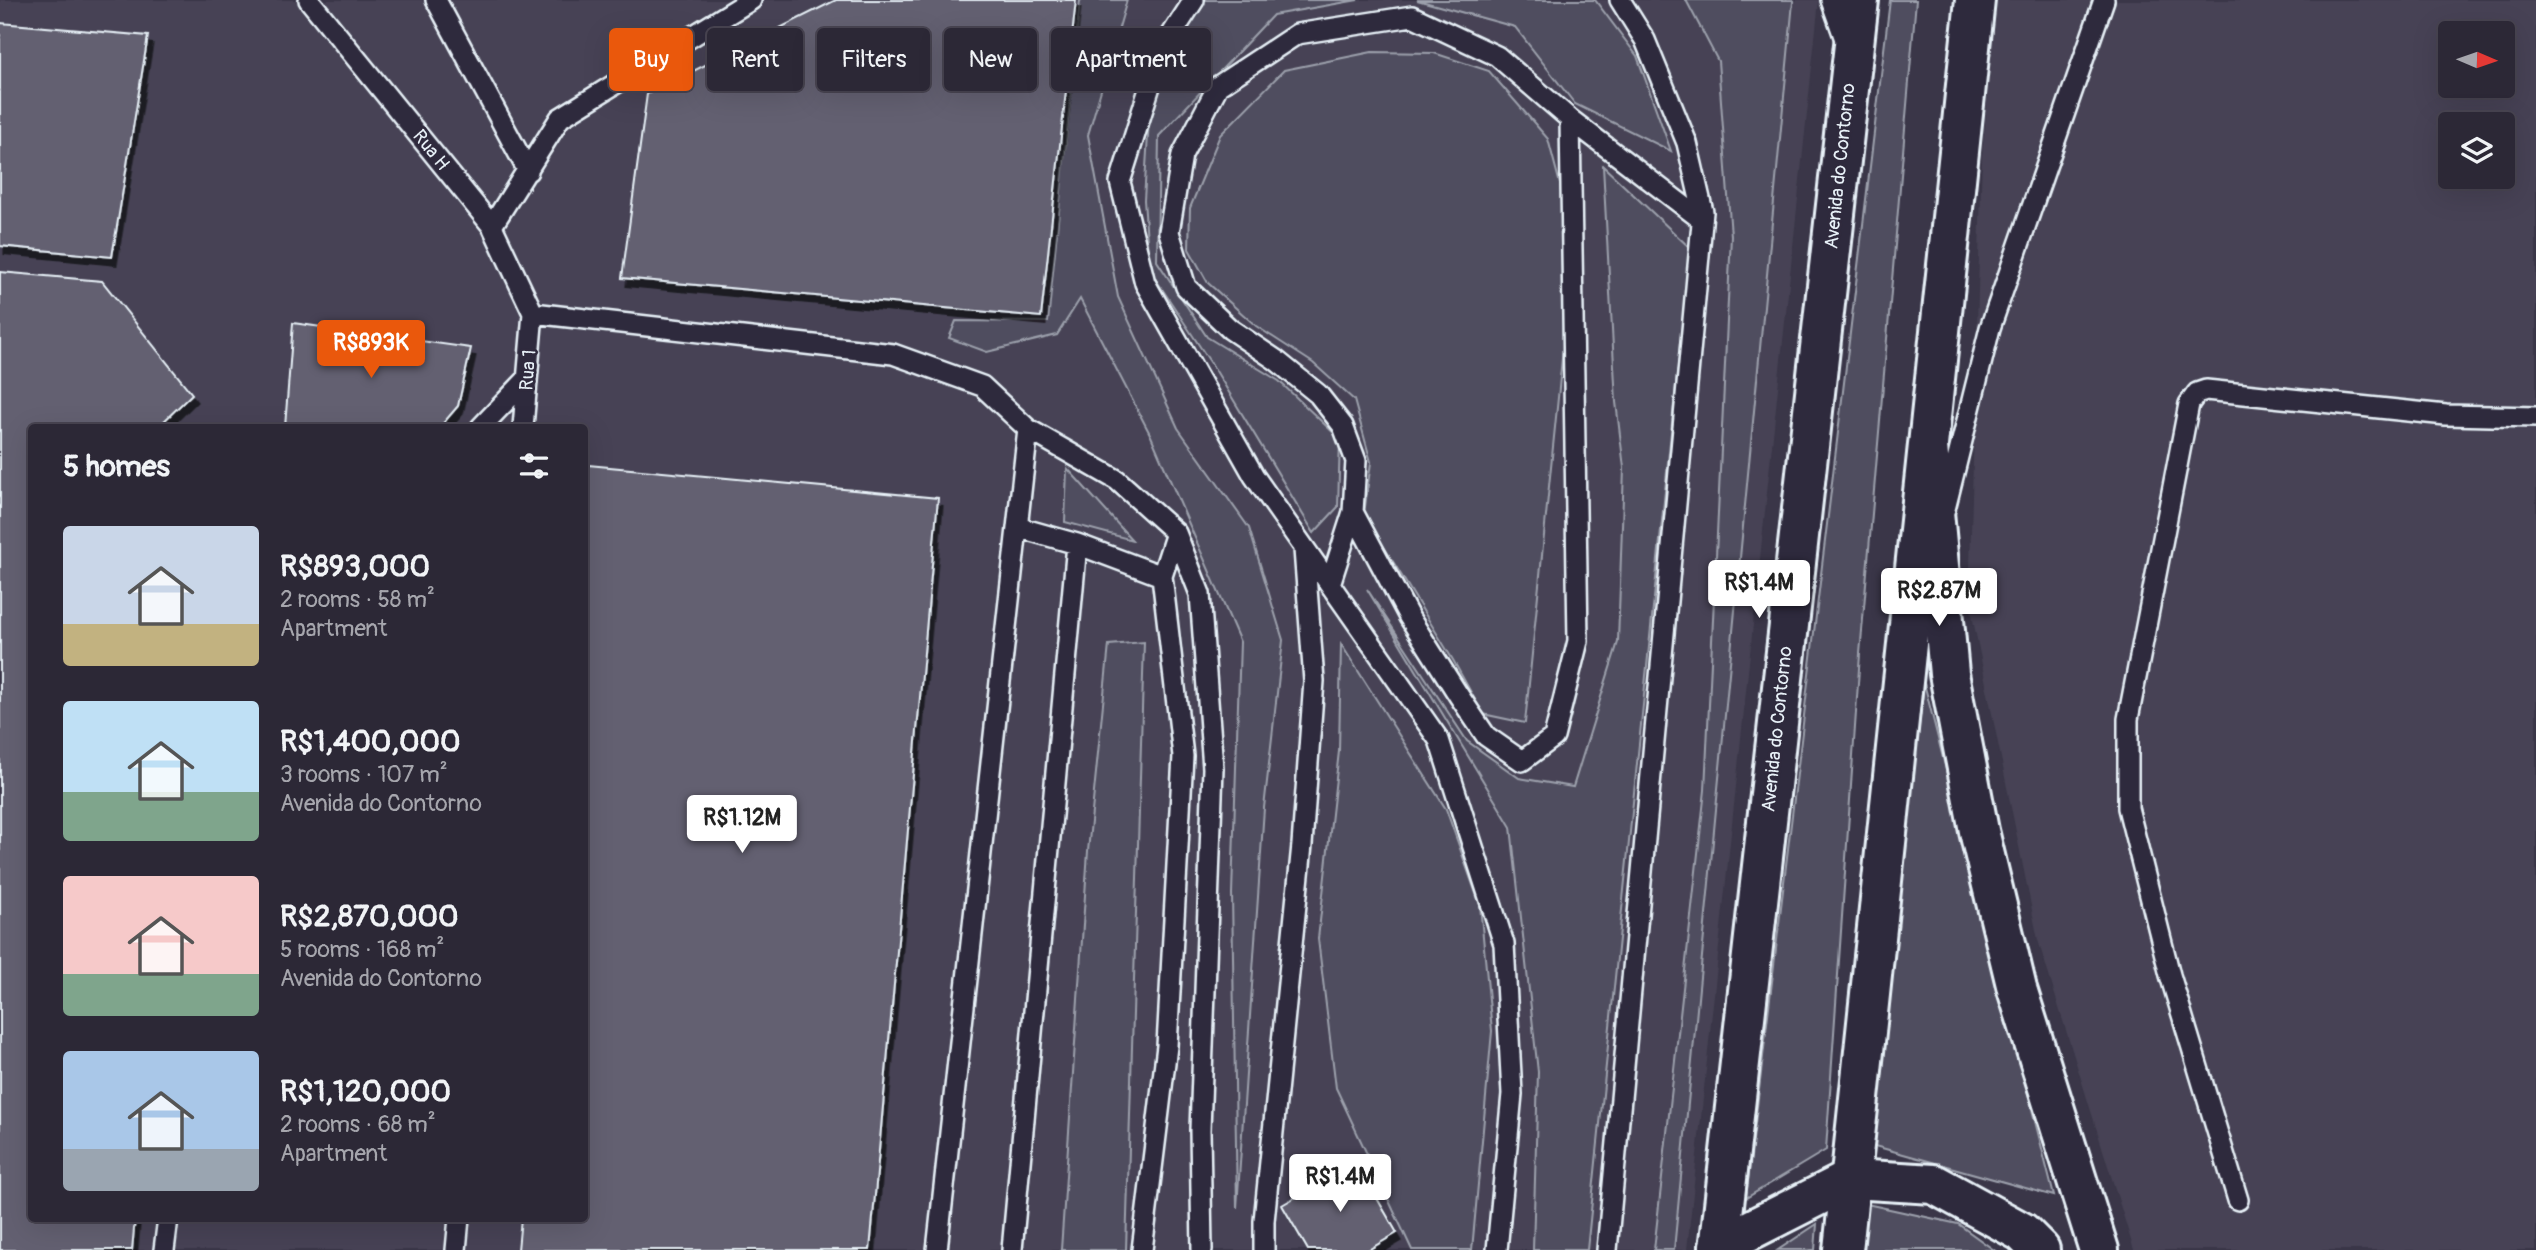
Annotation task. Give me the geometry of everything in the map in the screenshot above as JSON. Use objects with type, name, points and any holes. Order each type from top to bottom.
[{"type":"main road","name":"Avenida do Contorno","points":[[1719,1248],[1859,0]]},
{"type":"main road","points":[[1843,1250],[1975,0]]},
{"type":"main road","points":[[1928,447],[1949,674],[1979,831],[2017,989],[2099,1250]]},
{"type":"main road","points":[[1719,1248],[1851,1179],[1934,1184],[2022,1232],[2040,1250]]},
{"type":"lane","name":"Rua H","points":[[309,0],[492,226],[533,313]]},
{"type":"lane","points":[[436,0],[528,171]]},
{"type":"lane","points":[[492,226],[560,118],[751,0]]},
{"type":"lane","points":[[1194,0],[1161,51],[1120,182],[1145,283],[1254,475],[1439,740],[1504,944],[1512,1094],[1497,1250]]},
{"type":"lane","points":[[1607,1250],[1703,212],[1687,143],[1645,40],[1620,0]]},
{"type":"lane","points":[[1831,0],[1852,58]]},
{"type":"lane","points":[[1937,541],[1990,328],[2104,0]]},
{"type":"lane","points":[[1330,584],[1353,512],[1356,460],[1343,426],[1318,394],[1276,360],[1230,329],[1186,286],[1169,232],[1182,155],[1218,86],[1297,34],[1412,16],[1497,56],[1570,119],[1702,220]]},
{"type":"lane","points":[[1353,512],[1409,617],[1486,736],[1522,761],[1554,737],[1578,641],[1570,119]]},
{"type":"lane","points":[[533,313],[893,354],[982,386],[1028,429],[1117,480],[1176,533],[1200,594],[1213,768],[1200,1130],[1202,1250]]},
{"type":"lane","name":"Rua 1","points":[[523,424],[533,313]]},
{"type":"lane","points":[[484,424],[527,379]]},
{"type":"lane","points":[[2238,1200],[2171,975],[2128,808],[2128,719],[2189,404],[2197,393],[2206,390],[2446,415],[2536,417]]},
{"type":"lane","points":[[937,1250],[1028,429]]},
{"type":"lane","points":[[1017,527],[1077,544],[1162,576]]},
{"type":"lane","points":[[1145,1245],[1167,1046],[1183,756],[1162,576],[1176,533]]},
{"type":"lane","points":[[1012,1250],[1077,544]]},
{"type":"lane","points":[[1264,1250],[1264,1221],[1302,845],[1314,681],[1304,548]]},
{"type":"lane","points":[[164,1250],[168,1222]]},
{"type":"lane","points":[[457,1250],[459,1222]]},
{"type":"shaded area","points":[[0,0],[1819,0],[1687,1250],[0,1250]]},
{"type":"shaded area","points":[[1080,0],[1127,0],[1119,28],[1077,28]]},
{"type":"shaded area","points":[[1201,0],[1358,0],[1273,15],[1211,81],[1211,28],[1185,28]]},
{"type":"shaded area","points":[[1417,0],[1595,0],[1637,56],[1671,151],[1575,104],[1515,27]]},
{"type":"shaded area","points":[[1686,0],[1793,2],[1674,1250],[1654,1250],[1705,790],[1731,236],[1718,61]]},
{"type":"shaded area","points":[[1890,0],[1916,0],[1860,654],[1826,1150],[1746,1198]]},
{"type":"shaded area","points":[[1996,0],[2536,0],[2536,1250],[2134,1250],[2038,940],[1969,600],[1982,154]]},
{"type":"shaded area","points":[[1372,52],[1434,53],[1489,71],[1548,139],[1561,188],[1568,299],[1525,723],[1483,714],[1364,514],[1371,462],[1354,400],[1313,363],[1256,326],[1208,283],[1189,249],[1190,208],[1220,135],[1284,70]]},
{"type":"shaded area","points":[[1071,91],[1101,91],[1088,135],[1118,297],[1178,428],[1249,528],[1283,640],[1264,808],[1237,1208],[1232,894],[1240,642],[1151,436],[1080,299],[1057,335],[987,352],[949,338],[956,321],[1048,322]]},
{"type":"shaded area","points":[[1160,91],[1201,91],[1159,136],[1157,261],[1207,337],[1279,381],[1340,439],[1338,507],[1314,533],[1216,371],[1149,269],[1144,200],[1149,119]]},
{"type":"shaded area","points":[[1603,166],[1690,248],[1587,1250],[1533,1250],[1538,1072],[1511,827],[1367,589],[1467,741],[1519,778],[1573,787],[1618,642],[1624,468],[1616,402]]},
{"type":"shaded area","points":[[1067,468],[1132,540],[1065,522]]},
{"type":"shaded area","points":[[1144,642],[1126,1250],[1061,1250],[1088,851],[1109,645]]},
{"type":"shaded area","points":[[1341,644],[1446,809],[1480,905],[1492,1031],[1472,1250],[1412,1250],[1336,1088],[1318,939],[1339,751]]},
{"type":"shaded area","points":[[1924,683],[2054,1196],[1871,1145]]},
{"type":"shaded area","points":[[1862,1203],[1958,1224],[1994,1250],[1858,1250]]},
{"type":"shaded area","points":[[1817,1224],[1815,1250],[1778,1250]]},
{"type":"building","points":[[836,0],[1076,0],[1073,28],[1051,28],[1051,91],[1066,91],[1041,317],[622,278],[647,94],[653,91],[693,91],[693,71],[707,64],[707,91],[803,91],[803,28],[780,28]]},
{"type":"building","points":[[0,23],[148,36],[112,257],[0,246]]},
{"type":"building","points":[[0,272],[102,281],[192,394],[161,424],[28,424],[28,1222],[135,1222],[132,1250],[0,1250]]},
{"type":"building","points":[[293,323],[471,348],[458,406],[443,424],[285,424]]},
{"type":"building","points":[[588,465],[938,498],[870,1250],[518,1250],[521,1222],[588,1222]]},
{"type":"building","points":[[1356,1162],[1397,1233],[1368,1250],[1308,1250],[1282,1205]]}]
